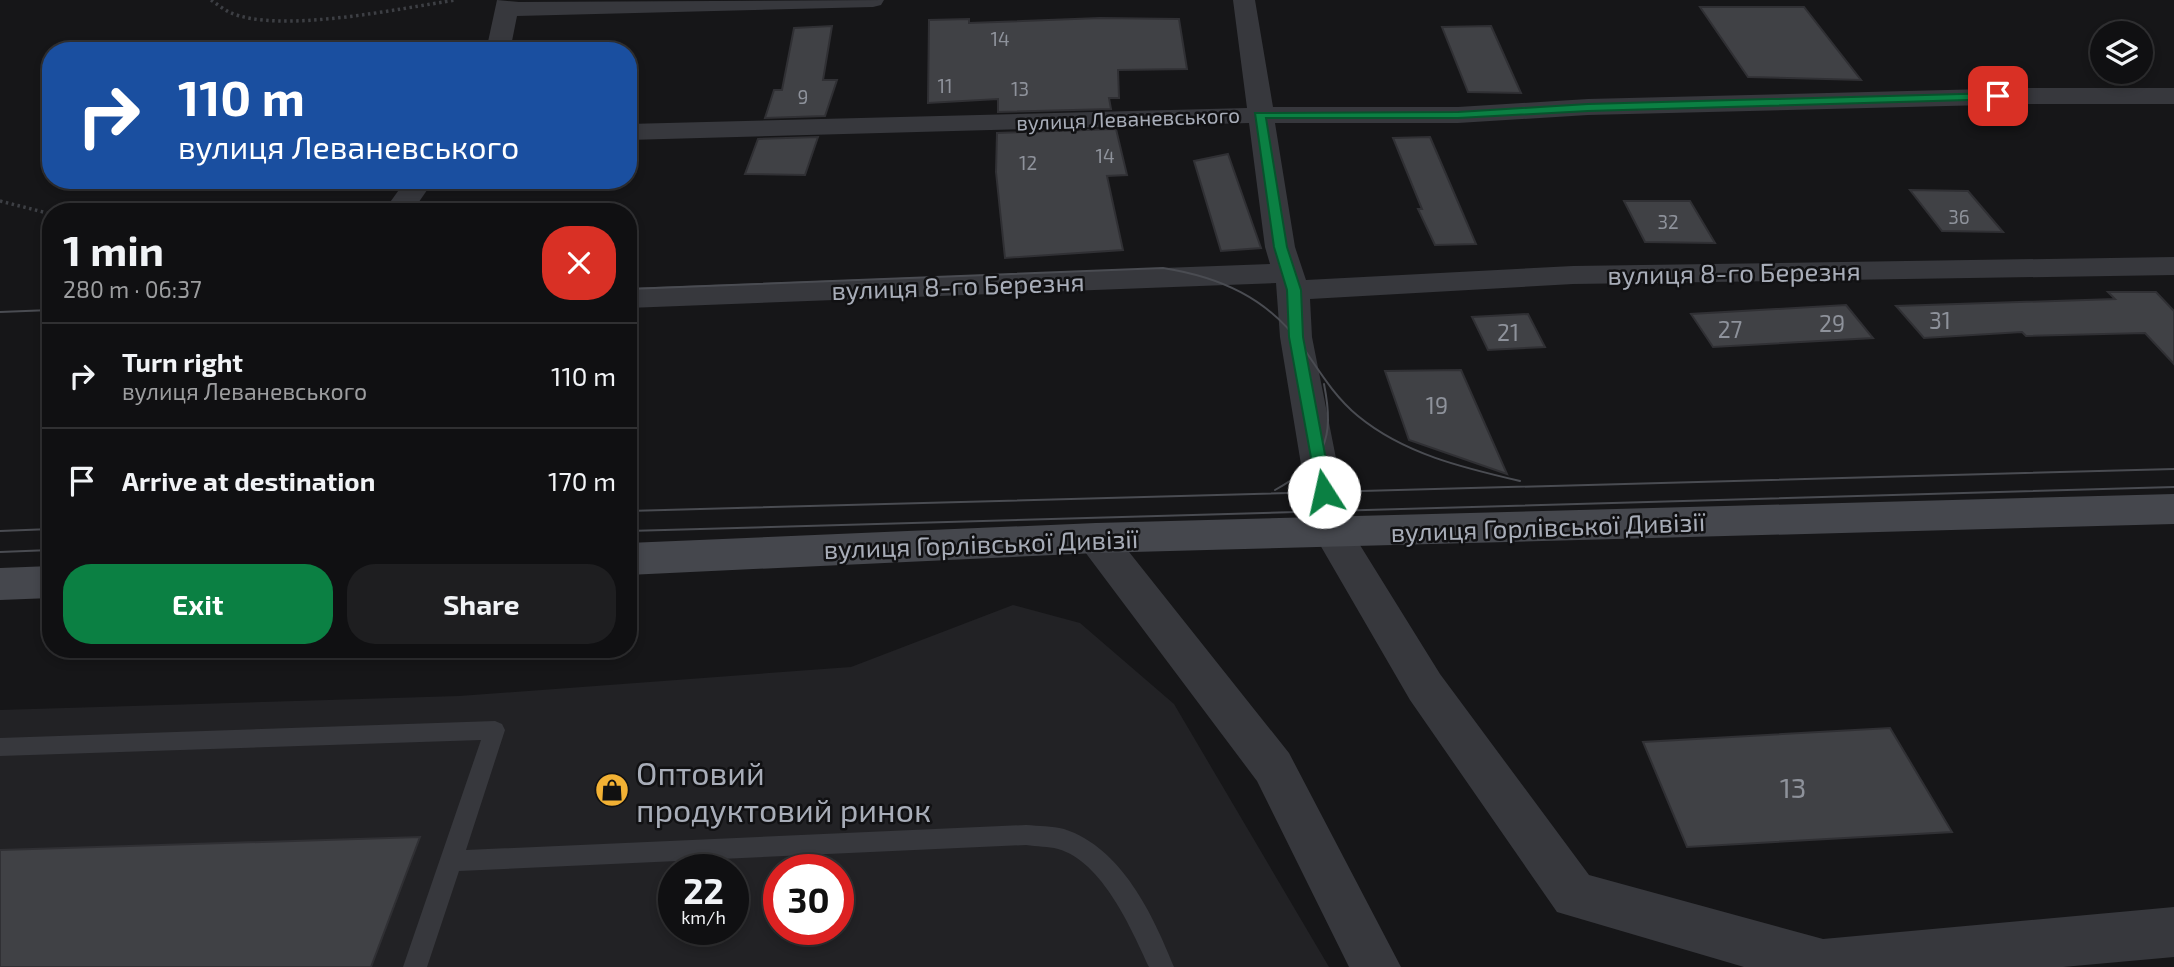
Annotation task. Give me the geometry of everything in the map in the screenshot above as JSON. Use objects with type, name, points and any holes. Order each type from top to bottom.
[{"type":"main road","name":"вулиця Горлівської Дивізії","points":[[637,559],[1096,538],[2174,509]]},
{"type":"main road","points":[[0,584],[42,582]]},
{"type":"street","points":[[502,42],[507,5],[873,0]]},
{"type":"street","points":[[1244,0],[1280,247],[1290,281],[1296,337],[1331,531],[1425,687],[1574,895],[1823,966],[2174,932]]},
{"type":"street","name":"вулиця Леваневського","points":[[637,132],[1259,115],[1458,115],[1588,107],[2026,96],[2174,96]]},
{"type":"street","name":"вулиця 8-го Березня","points":[[637,298],[1573,275],[2174,266]]},
{"type":"street","points":[[1096,538],[1273,766],[1376,967]]},
{"type":"lane","points":[[0,747],[495,730],[415,967]]},
{"type":"lane","points":[[451,862],[1026,835],[1068,841],[1105,869],[1133,906],[1162,967]]},
{"type":"path","points":[[211,0],[216,7],[229,12],[285,22],[357,15],[456,0]]},
{"type":"path","points":[[0,201],[42,212]]},
{"type":"shaded area","name":"Оптовий продуктовий ринок","points":[[1013,605],[1080,623],[1174,704],[1329,967],[0,967],[0,710],[459,696],[851,667]]},
{"type":"building","points":[[1700,7],[1804,7],[1861,80],[1748,77]]},
{"type":"building","points":[[1100,18],[1179,19],[1187,69],[1118,70],[1119,98],[1109,98],[1111,109],[998,112],[998,99],[928,103],[929,20],[969,19],[969,23]]},
{"type":"building","points":[[832,26],[823,80],[837,80],[825,116],[765,118],[774,90],[782,90],[794,28]]},
{"type":"building","points":[[1491,26],[1521,93],[1468,92],[1442,27]]},
{"type":"building","points":[[1116,129],[1127,175],[1107,176],[1123,250],[1005,258],[996,172],[997,133]]},
{"type":"building","points":[[818,137],[805,175],[745,174],[758,139]]},
{"type":"building","points":[[1430,137],[1476,244],[1435,245],[1418,209],[1422,209],[1393,138]]},
{"type":"building","points":[[1228,154],[1261,248],[1221,251],[1194,161]]},
{"type":"building","points":[[1910,190],[1968,191],[2003,232],[1942,231]]},
{"type":"building","points":[[1624,201],[1690,201],[1715,243],[1645,242]]},
{"type":"building","points":[[2108,292],[2156,292],[2174,311],[2174,364],[2145,333],[2026,336],[2022,332],[1924,338],[1896,306],[2115,299]]},
{"type":"building","points":[[1846,305],[1873,338],[1713,347],[1691,314]]},
{"type":"building","points":[[1528,314],[1545,347],[1488,350],[1472,317]]},
{"type":"building","points":[[1461,370],[1507,474],[1409,440],[1385,371]]},
{"type":"building","points":[[1890,728],[1952,832],[1687,847],[1643,742]]},
{"type":"building","points":[[420,837],[371,967],[0,967],[0,850]]},
{"type":"tram line","points":[[637,289],[1163,268],[1184,272],[1241,292],[1274,315],[1289,329],[1342,400],[1376,429],[1435,458],[1520,481]]},
{"type":"tram line","points":[[0,312],[42,310]]},
{"type":"tram line","points":[[1275,490],[1305,470],[1322,447],[1327,435],[1328,420],[1324,384]]},
{"type":"tram line","points":[[637,511],[2174,469]]},
{"type":"tram line","points":[[637,531],[2174,487]]},
{"type":"tram line","points":[[0,531],[42,529]]},
{"type":"tram line","points":[[0,552],[42,550]]},
{"type":"place","name":"Оптовий продуктовий ринок","points":[[612,790]]},
{"type":"route","points":[[1324,492],[1296,337],[1294,290],[1280,247],[1259,115],[1458,115],[1588,107],[1998,96]]}]
